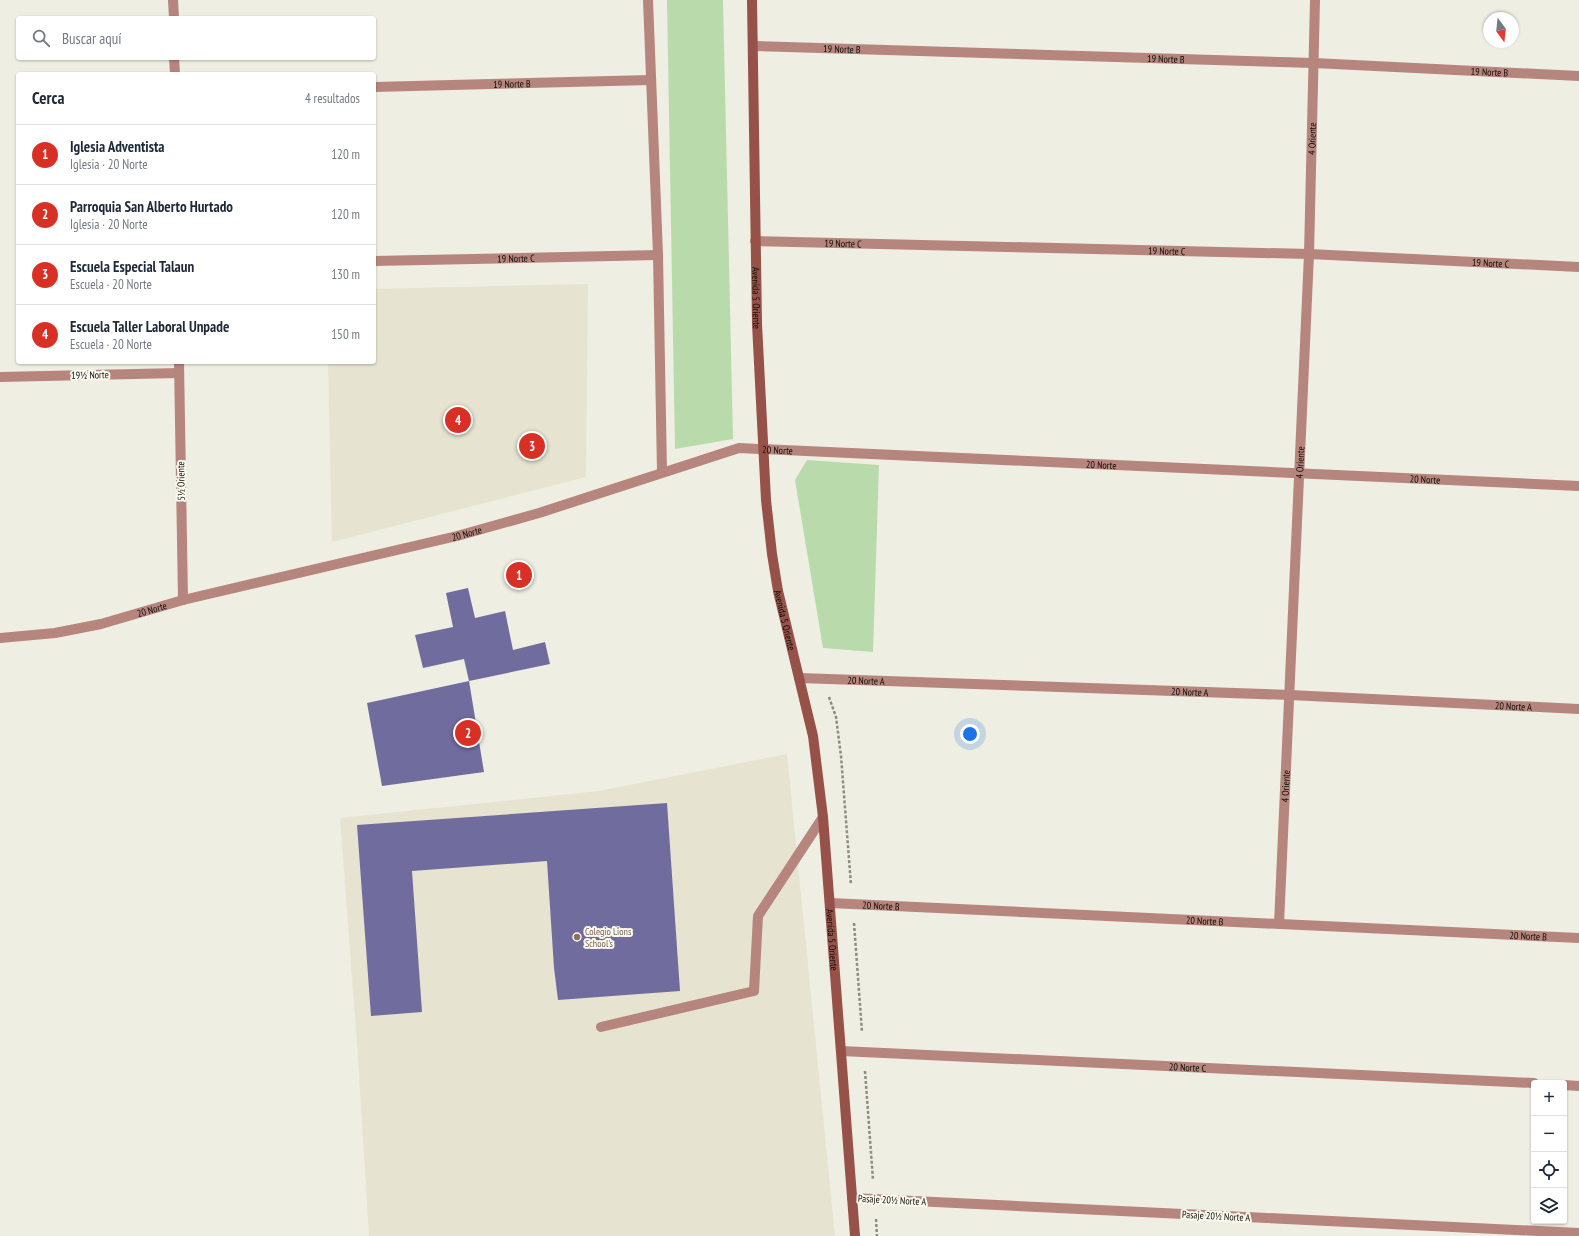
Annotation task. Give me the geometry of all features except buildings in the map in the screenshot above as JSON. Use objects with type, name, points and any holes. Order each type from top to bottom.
[{"type":"street","points":[[173,0],[174,16]]},
{"type":"street","points":[[648,0],[658,255],[662,472]]},
{"type":"street","name":"Avenida 5 Oriente","points":[[752,0],[755,241],[766,500],[778,591],[813,736],[823,817],[855,1236]]},
{"type":"street","name":"4 Oriente","points":[[1279,924],[1308,254],[1315,0]]},
{"type":"street","name":"19 Norte B","points":[[753,46],[1314,63],[1579,76]]},
{"type":"street","points":[[174,60],[175,72]]},
{"type":"street","name":"19 Norte B","points":[[376,87],[651,80]]},
{"type":"street","name":"19 Norte C","points":[[755,241],[1308,254],[1579,266]]},
{"type":"street","name":"19 Norte C","points":[[376,261],[658,255]]},
{"type":"street","name":"5½ Oriente","points":[[179,364],[183,600]]},
{"type":"street","name":"19½ Norte","points":[[0,377],[179,373]]},
{"type":"street","name":"20 Norte","points":[[0,638],[55,633],[101,624],[183,600],[457,536],[540,513],[739,448],[1299,472],[1579,486]]},
{"type":"street","name":"20 Norte A","points":[[800,678],[1290,695],[1579,709]]},
{"type":"street","points":[[601,1027],[754,991],[758,916],[823,817]]},
{"type":"street","name":"20 Norte B","points":[[830,903],[1579,938]]},
{"type":"street","name":"20 Norte C","points":[[841,1050],[1531,1084]]},
{"type":"street","points":[[1567,1085],[1579,1086]]},
{"type":"street","name":"Pasaje 20½ Norte A","points":[[852,1198],[1579,1233]]},
{"type":"path","points":[[823,678],[836,717],[841,756],[878,1236]]},
{"type":"shaded area","points":[[588,284],[586,477],[332,542],[328,364],[376,364],[376,289]]},
{"type":"shaded area","name":"Colegio Lions School's","points":[[787,754],[835,1236],[369,1236],[358,1057],[340,818],[599,791]]},
{"type":"green space","points":[[667,0],[723,0],[733,439],[675,449]]},
{"type":"green space","points":[[807,460],[879,465],[873,652],[823,648],[795,480]]},
{"type":"place","name":"Escuela Taller Laboral Unpade","points":[[458,420]]},
{"type":"place","name":"Escuela Especial Talaun","points":[[532,446]]},
{"type":"place","name":"Iglesia Adventista","points":[[519,575]]},
{"type":"place","name":"Parroquia San Alberto Hurtado","points":[[468,733]]},
{"type":"place","name":"Colegio Lions School's","points":[[577,937]]}]
